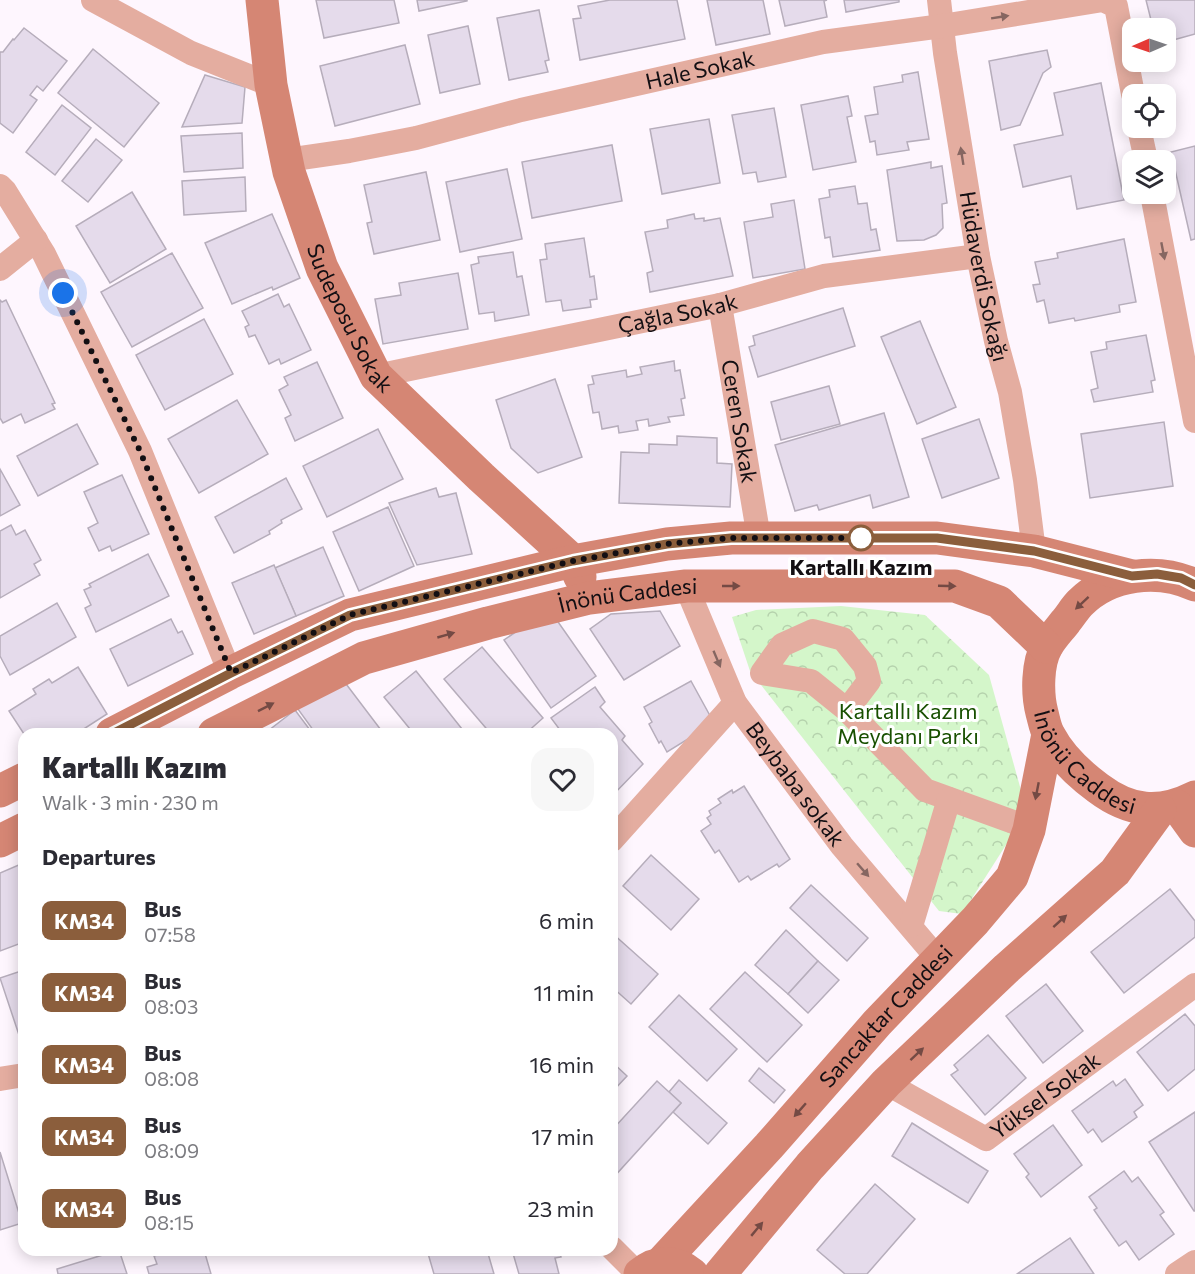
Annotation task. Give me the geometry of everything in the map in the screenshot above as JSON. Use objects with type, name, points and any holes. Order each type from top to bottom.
[{"type":"street","points":[[93,0],[191,53],[271,86]]},
{"type":"street","name":"Sudeposu Sokak","points":[[262,0],[271,86],[286,160],[322,268],[376,376],[573,561]]},
{"type":"street","name":"Hüdaverdi Sokağı","points":[[939,0],[978,256],[996,341],[1010,392],[1034,551]]},
{"type":"street","name":"Hale Sokak","points":[[286,160],[416,138],[521,110],[822,42],[942,26],[1103,0],[1116,6],[1131,84]]},
{"type":"street","points":[[0,186],[36,240],[140,451],[231,673]]},
{"type":"street","points":[[1154,204],[1195,421]]},
{"type":"street","points":[[0,269],[36,240]]},
{"type":"street","name":"Çağla Sokak","points":[[376,376],[720,305],[824,276],[978,256]]},
{"type":"street","name":"Ceren Sokak","points":[[720,305],[759,538]]},
{"type":"street","name":"İnönü Caddesi","points":[[124,728],[350,615],[573,561],[667,544],[731,538],[937,538],[1034,551],[1132,576]]},
{"type":"street","points":[[573,561],[589,598]]},
{"type":"street","name":"İnönü Caddesi","points":[[1182,811],[1133,807],[1114,800],[1076,771],[1048,734],[1039,701],[1039,674],[1046,647],[1081,602],[1105,585],[1132,576],[1157,574],[1181,578],[1195,585]]},
{"type":"street","name":"İnönü Caddesi","points":[[225,728],[364,658],[488,622],[589,598],[686,586],[955,586],[999,602],[1046,647]]},
{"type":"street","name":"Beybaba sokak","points":[[686,586],[735,704],[842,846],[938,959]]},
{"type":"street","points":[[618,833],[735,704]]},
{"type":"street","points":[[847,710],[925,790],[1019,824]]},
{"type":"street","name":"Sancaktar Caddesi","points":[[646,1270],[769,1146],[877,1023],[975,921],[1012,877],[1029,830],[1048,734]]},
{"type":"street","points":[[911,926],[949,800]]},
{"type":"street","name":"Sancaktar Caddesi","points":[[720,1274],[810,1166],[886,1083],[1007,969],[1182,811]]},
{"type":"street","points":[[0,841],[18,832]]},
{"type":"street","name":"Yüksel Sokak","points":[[886,1083],[986,1139],[1195,985]]},
{"type":"street","points":[[0,1079],[18,1076]]},
{"type":"street","points":[[618,1252],[646,1270],[673,1263],[692,1274]]},
{"type":"street","points":[[1177,1274],[1195,1262]]},
{"type":"green space","name":"Kartallı Kazım Meydanı Parkı","points":[[841,606],[925,615],[989,675],[1027,812],[962,914],[939,911],[750,671],[732,617],[756,610]]},
{"type":"building","points":[[316,0],[394,0],[399,23],[324,38]]},
{"type":"building","points":[[417,0],[467,0],[467,1],[419,11]]},
{"type":"building","points":[[610,0],[677,0],[685,39],[580,60],[573,19],[581,18],[578,6]]},
{"type":"building","points":[[707,0],[763,0],[770,34],[716,45]]},
{"type":"building","points":[[779,0],[827,0],[824,1],[827,17],[785,26]]},
{"type":"building","points":[[844,0],[899,0],[899,2],[846,12]]},
{"type":"building","points":[[1146,0],[1195,0],[1195,34],[1176,39],[1176,18],[1150,18]]},
{"type":"building","points":[[539,10],[549,60],[545,61],[548,72],[509,80],[497,18]]},
{"type":"building","points":[[468,26],[480,84],[440,93],[428,35]]},
{"type":"building","points":[[24,28],[67,61],[43,91],[37,86],[30,95],[37,100],[13,133],[0,123],[0,52],[3,52]]},
{"type":"building","points":[[405,45],[420,104],[335,126],[320,66]]},
{"type":"building","points":[[93,49],[159,103],[124,147],[58,93]]},
{"type":"building","points":[[1047,50],[1051,67],[1043,73],[1020,125],[1001,130],[989,61]]},
{"type":"building","points":[[918,72],[929,139],[907,142],[909,150],[877,155],[875,141],[870,142],[865,116],[878,114],[874,87],[903,82],[902,75]]},
{"type":"building","points":[[205,75],[245,87],[242,123],[182,127]]},
{"type":"building","points":[[1101,83],[1122,190],[1122,200],[1077,209],[1071,176],[1023,187],[1014,145],[1063,135],[1054,93]]},
{"type":"building","points":[[848,96],[852,116],[847,117],[856,162],[813,170],[801,105]]},
{"type":"building","points":[[62,105],[91,128],[55,175],[26,152]]},
{"type":"building","points":[[774,108],[786,177],[758,182],[756,172],[743,174],[732,115]]},
{"type":"building","points":[[709,119],[720,183],[662,194],[650,129]]},
{"type":"building","points":[[242,133],[243,168],[184,172],[181,136]]},
{"type":"building","points":[[96,139],[122,160],[88,202],[62,181]]},
{"type":"building","points":[[612,145],[622,201],[532,218],[522,162]]},
{"type":"building","points":[[1195,146],[1195,239],[1191,240],[1176,174],[1176,151]]},
{"type":"building","points":[[931,162],[931,168],[942,166],[947,203],[942,204],[943,228],[936,235],[924,240],[897,241],[887,170]]},
{"type":"building","points":[[507,169],[522,239],[460,252],[446,182]]},
{"type":"building","points":[[426,172],[440,240],[374,254],[367,223],[372,222],[364,185]]},
{"type":"building","points":[[245,177],[246,211],[184,215],[182,181]]},
{"type":"building","points":[[855,186],[858,204],[867,203],[871,230],[876,229],[880,250],[833,257],[830,237],[825,238],[819,199],[830,197],[829,190]]},
{"type":"building","points":[[132,192],[166,249],[110,283],[76,226]]},
{"type":"building","points":[[794,200],[805,269],[753,278],[744,222],[773,217],[771,204]]},
{"type":"building","points":[[272,214],[300,278],[232,304],[205,243]]},
{"type":"building","points":[[694,214],[695,219],[704,218],[704,221],[720,218],[733,276],[650,292],[647,273],[653,271],[645,232],[668,228],[667,220]]},
{"type":"building","points":[[584,238],[590,277],[594,276],[597,299],[590,300],[591,307],[563,311],[561,300],[546,302],[540,260],[547,259],[545,244]]},
{"type":"building","points":[[1124,239],[1136,302],[1119,305],[1120,312],[1075,321],[1074,318],[1049,323],[1044,300],[1037,302],[1033,285],[1040,284],[1035,262],[1058,258],[1057,253]]},
{"type":"building","points":[[513,252],[517,277],[522,276],[529,315],[495,321],[494,312],[479,314],[471,265],[479,263],[478,257]]},
{"type":"building","points":[[172,253],[203,308],[132,347],[101,292]]},
{"type":"building","points":[[458,273],[468,329],[383,344],[375,299],[401,295],[399,283]]},
{"type":"building","points":[[278,294],[284,307],[289,304],[311,350],[281,364],[279,359],[269,364],[255,335],[249,337],[245,327],[249,325],[242,311]]},
{"type":"building","points":[[0,300],[2,302],[6,300],[55,403],[52,404],[55,409],[25,423],[21,414],[3,423],[0,418]]},
{"type":"building","points":[[843,308],[855,346],[758,377],[749,347],[755,345],[753,336]]},
{"type":"building","points":[[204,319],[233,374],[165,410],[136,355]]},
{"type":"building","points":[[920,321],[956,407],[917,424],[881,337]]},
{"type":"building","points":[[1146,335],[1155,380],[1151,381],[1153,392],[1094,402],[1091,390],[1098,388],[1091,352],[1107,349],[1106,342]]},
{"type":"building","points":[[674,361],[675,371],[680,370],[685,398],[681,399],[684,415],[668,417],[670,422],[649,426],[648,419],[636,421],[638,430],[619,433],[618,426],[602,429],[599,412],[593,413],[588,385],[594,384],[592,376],[626,370],[627,377],[642,374],[640,367]]},
{"type":"building","points":[[317,362],[343,418],[295,441],[285,418],[291,415],[279,390],[288,385],[284,377]]},
{"type":"building","points":[[555,379],[582,457],[538,473],[511,448],[496,400]]},
{"type":"building","points":[[829,386],[840,424],[781,440],[771,402]]},
{"type":"building","points":[[237,400],[268,454],[199,493],[168,439]]},
{"type":"building","points":[[884,413],[909,497],[873,508],[870,495],[819,510],[817,505],[795,511],[775,445]]},
{"type":"building","points":[[979,419],[999,478],[942,498],[922,439]]},
{"type":"building","points":[[1164,422],[1173,486],[1090,498],[1081,434]]},
{"type":"building","points":[[77,424],[98,464],[38,496],[17,456]]},
{"type":"building","points":[[378,429],[403,479],[327,517],[303,466]]},
{"type":"building","points":[[677,436],[717,438],[717,463],[732,464],[730,507],[619,503],[621,452],[649,453],[649,444],[677,445]]},
{"type":"building","points":[[0,469],[20,505],[0,516]]},
{"type":"building","points":[[122,475],[149,534],[112,551],[110,546],[99,551],[88,528],[98,523],[84,492]]},
{"type":"building","points":[[286,478],[302,509],[281,520],[282,523],[269,531],[270,534],[234,553],[215,517]]},
{"type":"building","points":[[436,488],[439,497],[456,493],[472,554],[417,565],[389,503]]},
{"type":"building","points":[[388,507],[414,566],[359,591],[333,532]]},
{"type":"building","points":[[11,525],[16,535],[25,530],[41,560],[34,564],[40,575],[0,598],[0,531]]},
{"type":"building","points":[[323,547],[344,596],[296,616],[275,568]]},
{"type":"building","points":[[148,554],[169,596],[96,632],[85,608],[91,605],[84,590],[91,587],[89,584]]},
{"type":"building","points":[[274,565],[296,616],[254,634],[232,583]]},
{"type":"building","points":[[57,603],[76,637],[10,675],[0,656],[0,636]]},
{"type":"building","points":[[549,609],[596,676],[551,708],[504,640]]},
{"type":"building","points":[[660,611],[680,646],[624,680],[590,629],[611,614]]},
{"type":"building","points":[[171,619],[178,633],[182,631],[193,654],[128,686],[110,649]]},
{"type":"building","points":[[482,647],[543,718],[532,728],[486,728],[444,679]]},
{"type":"building","points":[[78,667],[107,714],[85,728],[20,728],[9,711],[36,694],[33,689],[49,679],[52,683]]},
{"type":"building","points":[[416,671],[461,728],[409,728],[384,697]]},
{"type":"building","points":[[337,672],[379,728],[312,728],[295,705]]},
{"type":"building","points":[[691,681],[714,723],[667,752],[661,741],[659,743],[649,724],[652,722],[644,707]]},
{"type":"building","points":[[595,687],[605,702],[600,707],[625,736],[622,740],[643,764],[618,790],[618,728],[558,728],[551,718]]},
{"type":"building","points":[[295,710],[308,728],[272,728]]},
{"type":"building","points":[[744,786],[790,859],[779,867],[777,864],[751,880],[748,876],[739,882],[719,850],[715,853],[701,831],[711,824],[707,818],[711,815],[709,811],[721,803],[718,799]]},
{"type":"building","points":[[651,855],[699,899],[671,930],[623,886]]},
{"type":"building","points":[[18,865],[18,944],[0,951],[0,873]]},
{"type":"building","points":[[811,885],[868,938],[847,961],[790,908]]},
{"type":"building","points":[[1170,889],[1195,921],[1195,937],[1124,993],[1091,952]]},
{"type":"building","points":[[786,930],[818,961],[788,994],[755,965]]},
{"type":"building","points":[[618,938],[658,974],[631,1004],[618,992]]},
{"type":"building","points":[[818,961],[839,980],[808,1013],[788,994]]},
{"type":"building","points":[[18,972],[18,1032],[0,978]]},
{"type":"building","points":[[745,972],[802,1025],[767,1062],[710,1009]]},
{"type":"building","points":[[1046,984],[1083,1031],[1043,1063],[1006,1016]]},
{"type":"building","points":[[679,995],[737,1049],[707,1081],[649,1027]]},
{"type":"building","points":[[1185,1014],[1195,1026],[1195,1069],[1168,1091],[1137,1052]]},
{"type":"building","points":[[988,1035],[1026,1078],[985,1115],[951,1075],[958,1070],[954,1065]]},
{"type":"building","points":[[618,1068],[627,1076],[618,1086]]},
{"type":"building","points":[[759,1068],[785,1090],[774,1103],[749,1081]]},
{"type":"building","points":[[1125,1079],[1143,1105],[1134,1112],[1137,1117],[1102,1142],[1093,1129],[1088,1133],[1072,1111],[1113,1081],[1116,1086]]},
{"type":"building","points":[[679,1080],[727,1123],[708,1144],[673,1112],[681,1103],[669,1092]]},
{"type":"building","points":[[657,1081],[681,1103],[618,1172],[618,1123]]},
{"type":"building","points":[[1195,1112],[1195,1211],[1194,1211],[1149,1142]]},
{"type":"building","points":[[912,1123],[988,1171],[968,1203],[892,1156]]},
{"type":"building","points":[[1053,1125],[1082,1165],[1041,1197],[1026,1177],[1029,1174],[1014,1154]]},
{"type":"building","points":[[0,1152],[18,1210],[18,1224],[0,1230]]},
{"type":"building","points":[[1124,1171],[1132,1182],[1138,1177],[1164,1212],[1160,1215],[1174,1234],[1139,1260],[1126,1241],[1119,1246],[1094,1210],[1097,1208],[1089,1197]]},
{"type":"building","points":[[875,1184],[915,1219],[867,1274],[845,1274],[817,1250]]},
{"type":"building","points":[[1070,1238],[1094,1274],[1017,1274]]},
{"type":"building","points":[[99,1256],[121,1256],[127,1274],[58,1274],[57,1269]]},
{"type":"building","points":[[154,1256],[206,1256],[211,1274],[149,1274],[147,1267],[157,1264]]},
{"type":"building","points":[[429,1256],[489,1256],[494,1274],[434,1274]]},
{"type":"building","points":[[514,1256],[561,1256],[555,1258],[559,1274],[519,1274]]},
{"type":"bus line","name":"KM34","points":[[124,728],[350,615],[573,561],[667,544],[731,538],[937,538],[1034,551],[1132,576],[1157,574],[1181,578],[1195,585]]},
{"type":"place","name":"Kartallı Kazım","points":[[861,538]]},
{"type":"route","points":[[63,293],[140,451],[231,673],[350,615],[573,561],[667,544],[731,538],[870,538],[861,538]]}]
